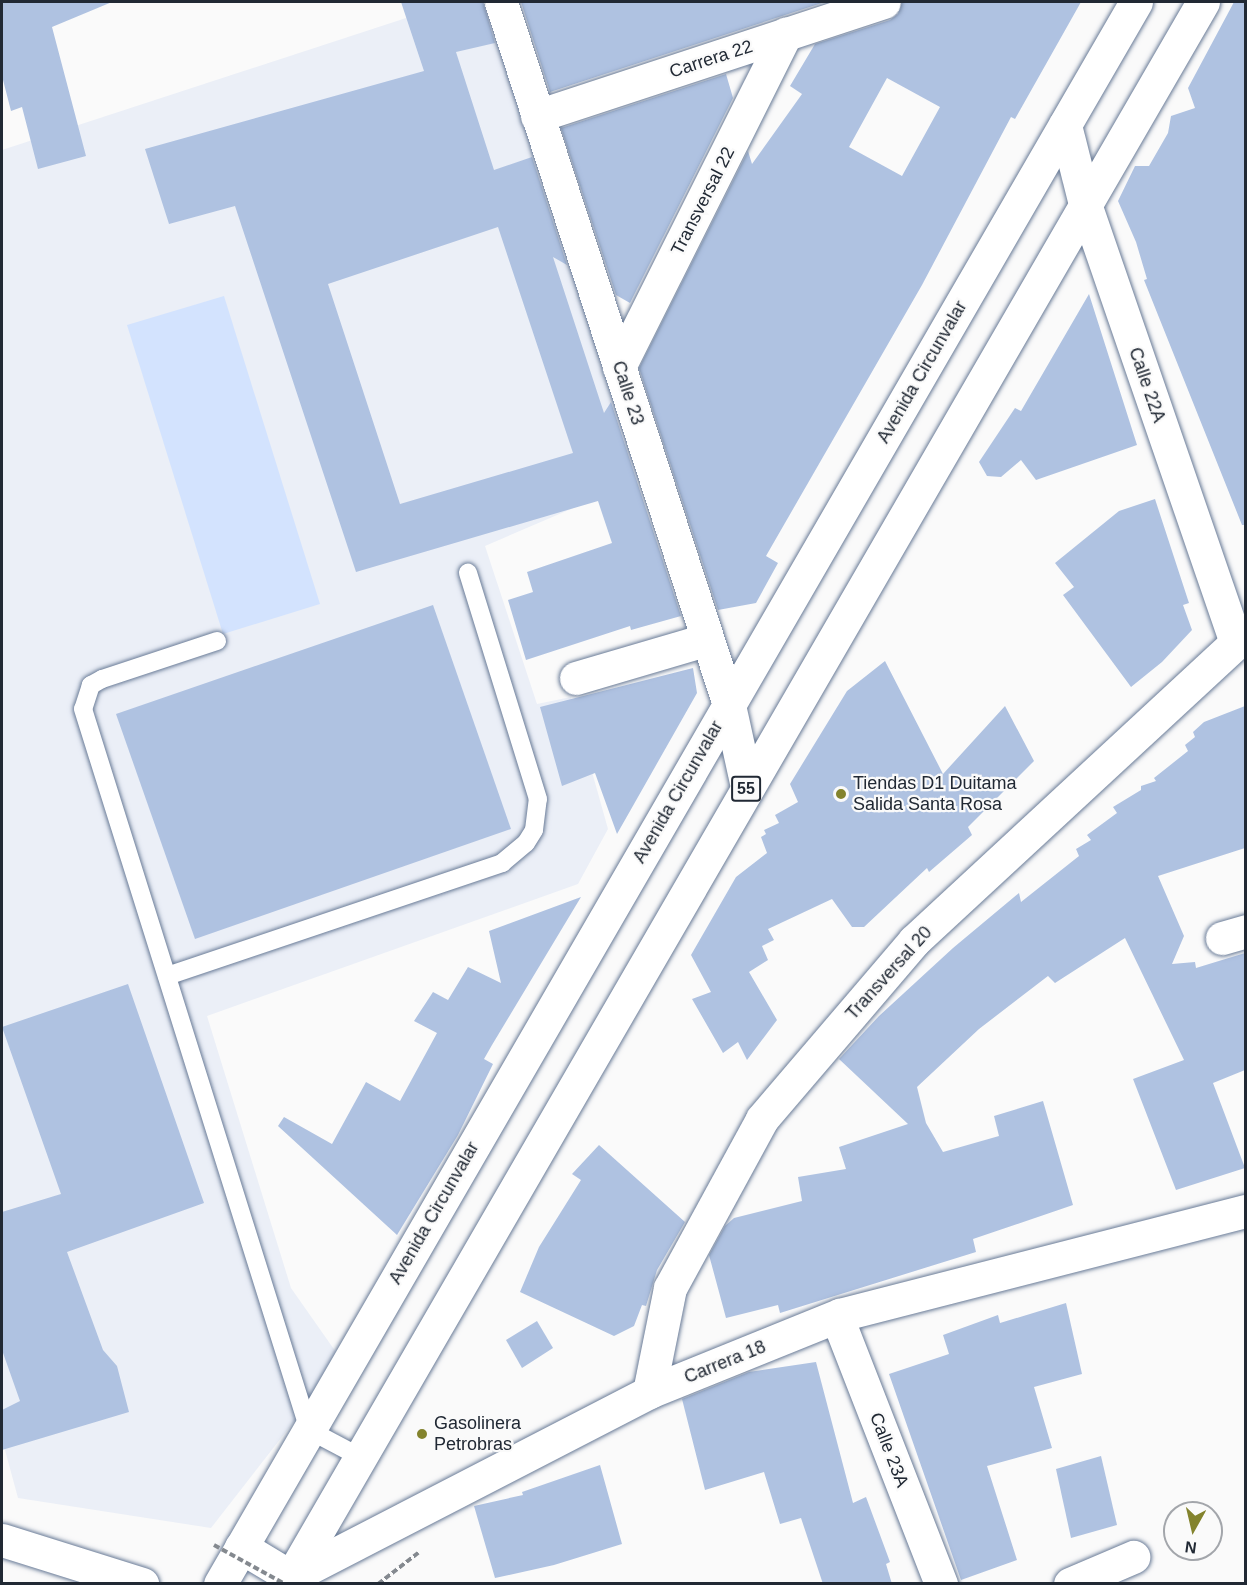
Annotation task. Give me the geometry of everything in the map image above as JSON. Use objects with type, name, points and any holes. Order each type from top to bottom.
[{"type":"main road","name":"Calle 23","points":[[501,2],[620,367],[705,640],[729,705],[747,787]]},
{"type":"main road","name":"Carrera 22","points":[[537,116],[884,2]]},
{"type":"main road","name":"Avenida Circunvalar","points":[[220,1584],[227,1546],[309,1430],[1136,2]]},
{"type":"main road","name":"55","points":[[287,1581],[1203,2]]},
{"type":"main road","name":"Transversal 22","points":[[620,367],[786,34]]},
{"type":"main road","name":"Calle 22A","points":[[1065,125],[1085,204],[1241,638]]},
{"type":"main road","name":"Transversal 20","points":[[650,1392],[670,1288],[762,1119],[914,941],[1241,638]]},
{"type":"main road","points":[[576,678],[705,640]]},
{"type":"main road","name":"Carrera 18","points":[[287,1581],[650,1392],[840,1315],[1245,1211]]},
{"type":"main road","name":"Calle 23A","points":[[840,1315],[842,1330],[941,1584]]},
{"type":"main road","points":[[2,1540],[142,1584]]},
{"type":"main road","points":[[227,1546],[287,1581]]},
{"type":"main road","points":[[1070,1584],[1133,1557]]},
{"type":"lane","points":[[167,976],[502,862],[526,843],[534,830],[538,799],[468,573]]},
{"type":"lane","points":[[217,641],[102,679],[91,685],[84,699],[83,709],[309,1430],[360,1457]]},
{"type":"path","points":[[227,1546],[287,1581]]},
{"type":"shaded area","points":[[455,2],[502,2],[655,473],[485,546],[537,704],[571,697],[608,829],[578,884],[207,1016],[291,1288],[338,1355],[313,1397],[211,1528],[18,1498],[2,1439],[2,150]]},
{"type":"shaded area","points":[[224,296],[320,604],[223,634],[127,325]]},
{"type":"building","points":[[2,2],[112,2],[52,27],[86,156],[38,169],[22,107],[11,111],[2,76]]},
{"type":"building","points":[[401,2],[483,2],[495,43],[456,52],[494,170],[532,157],[567,265],[553,257],[604,413],[611,402],[681,616],[631,630],[630,626],[526,660],[508,600],[533,592],[527,572],[612,543],[598,501],[356,572],[235,206],[169,224],[145,149],[424,71]],"holes":[[[498,227],[573,453],[400,504],[328,284]]]},
{"type":"building","points":[[521,2],[825,2],[550,92]]},
{"type":"building","points":[[902,2],[1081,2],[1015,119],[1011,117],[922,285],[766,556],[778,563],[756,603],[718,610],[639,368],[748,151],[752,164],[802,94],[790,86],[815,44],[890,20],[898,14]],"holes":[[[887,78],[940,107],[902,176],[849,147]]]},
{"type":"building","points":[[1234,2],[1245,2],[1245,525],[1242,525],[1144,280],[1147,279],[1136,242],[1118,201],[1135,166],[1149,166],[1168,133],[1171,116],[1195,108],[1188,88]]},
{"type":"building","points":[[726,74],[733,98],[630,303],[616,295],[561,128]]},
{"type":"building","points":[[1089,294],[1137,445],[1036,480],[1021,460],[1001,477],[987,476],[979,462],[1015,408],[1021,411]]},
{"type":"building","points":[[1155,499],[1189,603],[1183,605],[1192,630],[1162,662],[1131,687],[1063,595],[1074,587],[1055,563],[1119,511]]},
{"type":"building","points":[[433,605],[511,829],[195,939],[116,714]]},
{"type":"building","points":[[885,661],[943,774],[1005,706],[1034,761],[968,827],[972,835],[929,872],[927,868],[864,927],[852,927],[832,899],[768,929],[774,940],[762,946],[768,960],[749,972],[777,1020],[747,1060],[738,1042],[723,1053],[692,999],[711,992],[691,955],[736,877],[767,853],[761,837],[766,834],[764,830],[779,823],[775,815],[798,802],[790,784],[847,691]]},
{"type":"building","points":[[693,668],[697,693],[617,834],[595,773],[562,786],[540,707]]},
{"type":"building","points":[[1245,706],[1245,848],[1158,876],[1184,936],[1172,964],[1195,962],[1196,968],[1245,953],[1245,1070],[1213,1083],[1245,1168],[1176,1190],[1133,1079],[1184,1060],[1125,938],[1055,983],[1048,976],[979,1029],[917,1087],[926,1123],[943,1152],[999,1136],[994,1116],[1043,1101],[1073,1205],[973,1239],[976,1252],[780,1313],[778,1305],[726,1318],[709,1255],[725,1226],[734,1218],[802,1201],[798,1177],[846,1169],[839,1147],[908,1124],[839,1059],[879,1016],[953,948],[1019,893],[1021,902],[1079,856],[1076,849],[1091,840],[1087,835],[1117,813],[1113,807],[1141,790],[1141,786],[1156,781],[1154,778],[1188,751],[1185,745],[1195,737],[1193,732],[1204,722]]},
{"type":"building","points":[[581,897],[484,1059],[493,1064],[458,1135],[397,1235],[278,1126],[284,1117],[332,1144],[366,1082],[400,1101],[437,1033],[414,1021],[433,992],[448,1000],[468,967],[501,983],[489,931]]},
{"type":"building","points":[[128,984],[204,1203],[67,1252],[103,1350],[117,1366],[129,1412],[2,1450],[2,1410],[20,1401],[2,1350],[2,1212],[61,1194],[2,1027]]},
{"type":"building","points":[[599,1145],[685,1222],[657,1270],[646,1306],[642,1305],[634,1326],[614,1336],[520,1292],[539,1247],[581,1180],[572,1174]]},
{"type":"building","points":[[1066,1303],[1082,1374],[1034,1387],[1052,1448],[987,1466],[1017,1560],[961,1580],[889,1374],[949,1354],[943,1335],[998,1315],[1000,1323]]},
{"type":"building","points":[[537,1321],[553,1348],[522,1368],[506,1340]]},
{"type":"building","points":[[816,1362],[853,1503],[866,1497],[890,1562],[886,1564],[892,1584],[823,1584],[801,1518],[780,1524],[764,1472],[705,1490],[682,1399],[749,1372]]},
{"type":"building","points":[[1101,1456],[1117,1525],[1071,1538],[1056,1469]]},
{"type":"building","points":[[600,1465],[622,1544],[554,1565],[495,1578],[474,1506],[523,1495],[522,1492]]},
{"type":"place","name":"Tiendas D1 Duitama Salida Santa Rosa","points":[[841,794]]},
{"type":"place","name":"Gasolinera Petrobras","points":[[422,1434]]}]
